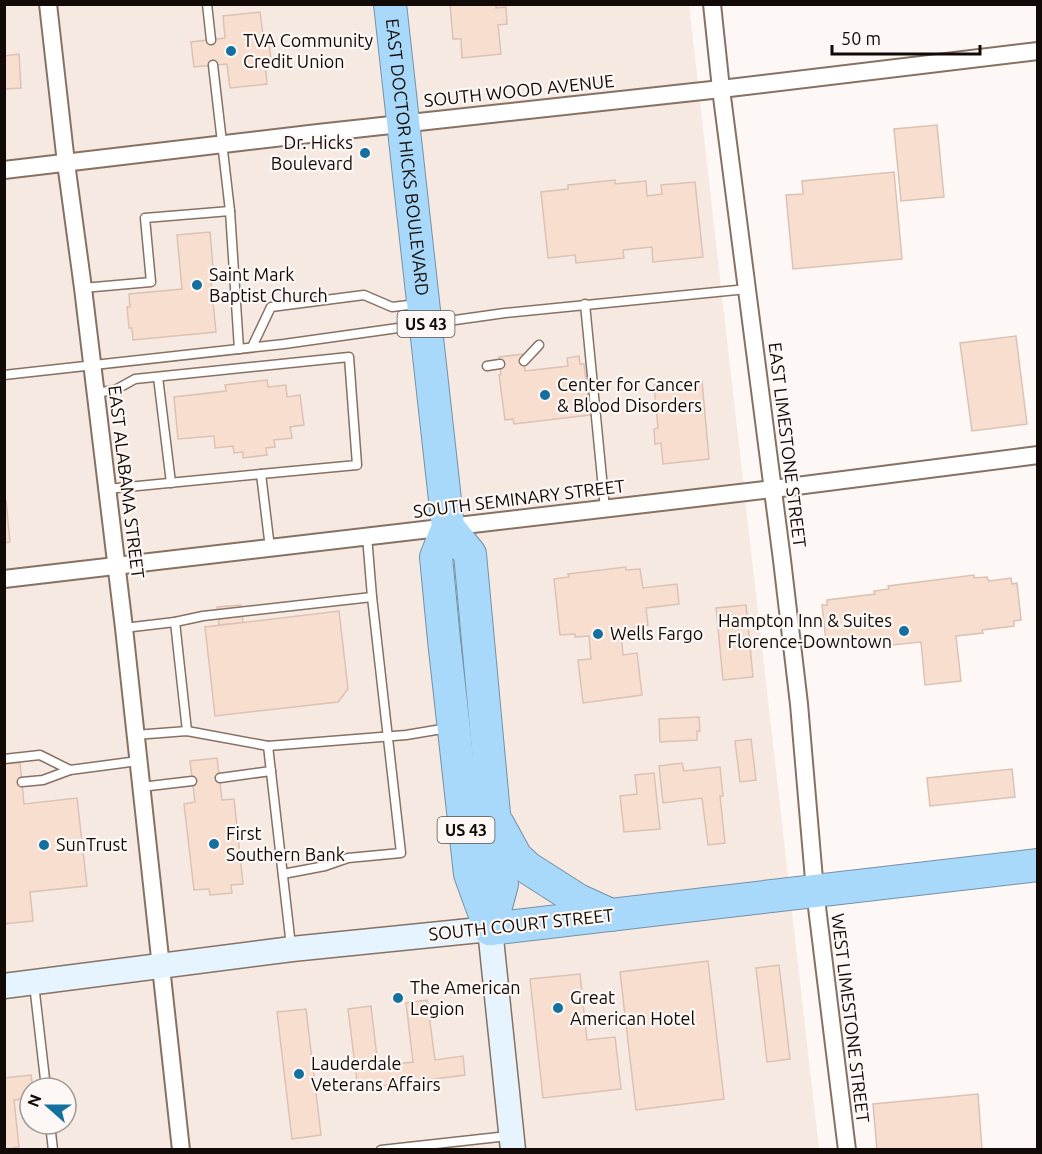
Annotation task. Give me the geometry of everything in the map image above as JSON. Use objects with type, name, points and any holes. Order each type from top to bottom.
[{"type":"highway","name":"EAST DOCTOR HICKS BOULEVARD","points":[[390,4],[448,527],[436,557],[470,874],[490,929]]},
{"type":"highway","name":"US 43","points":[[448,527],[470,554],[495,818],[516,857],[528,868],[578,900],[611,915]]},
{"type":"highway","points":[[490,929],[502,884],[495,818]]},
{"type":"highway","name":"SOUTH COURT STREET","points":[[490,929],[1038,865]]},
{"type":"main road","name":"SOUTH COURT STREET","points":[[4,986],[292,949],[490,929]]},
{"type":"main road","points":[[490,929],[512,1142]]},
{"type":"street","name":"EAST ALABAMA STREET","points":[[48,4],[117,566],[181,1149]]},
{"type":"street","name":"EAST LIMESTONE STREET","points":[[712,4],[799,704],[815,891]]},
{"type":"street","name":"SOUTH WOOD AVENUE","points":[[4,170],[403,123],[722,90],[1038,51]]},
{"type":"street","name":"SOUTH SEMINARY STREET","points":[[4,579],[773,489],[1038,455]]},
{"type":"street","name":"WEST LIMESTONE STREET","points":[[815,891],[847,1149]]},
{"type":"lane","points":[[207,4],[211,40]]},
{"type":"lane","points":[[213,65],[230,211],[239,349]]},
{"type":"lane","points":[[83,288],[150,282],[145,218],[230,211]]},
{"type":"lane","points":[[4,375],[239,349],[425,314],[505,313],[747,290]]},
{"type":"lane","points":[[252,347],[271,307],[364,295],[392,307],[425,314]]},
{"type":"lane","points":[[585,304],[605,509]]},
{"type":"lane","points":[[524,361],[539,345]]},
{"type":"lane","points":[[95,393],[115,390],[135,379],[349,357],[357,465],[107,489]]},
{"type":"lane","points":[[487,366],[500,364]]},
{"type":"lane","points":[[158,377],[171,483]]},
{"type":"lane","points":[[261,474],[270,548]]},
{"type":"lane","points":[[283,874],[325,866],[348,858],[401,853],[367,536]]},
{"type":"lane","points":[[124,628],[203,616],[372,597]]},
{"type":"lane","points":[[175,622],[187,730]]},
{"type":"lane","points":[[135,735],[187,730],[268,746],[388,736],[455,727]]},
{"type":"lane","points":[[268,746],[292,949]]},
{"type":"lane","points":[[4,759],[40,755],[70,770]]},
{"type":"lane","points":[[22,782],[43,780],[70,770],[138,761]]},
{"type":"lane","points":[[220,778],[271,771]]},
{"type":"lane","points":[[141,787],[192,781]]},
{"type":"lane","points":[[34,982],[45,1076]]},
{"type":"lane","points":[[381,1149],[512,1142]]},
{"type":"shaded area","points":[[5,5],[689,5],[819,1149],[5,1150]]},
{"type":"building","points":[[450,4],[496,4],[496,8],[506,7],[507,24],[498,25],[501,54],[462,58],[461,39],[453,39]]},
{"type":"building","name":"TVA Community Credit Union","points":[[260,12],[263,35],[268,34],[271,60],[265,61],[267,84],[230,88],[227,64],[194,67],[191,42],[225,38],[223,16]]},
{"type":"building","points":[[19,54],[21,88],[4,89],[4,56]]},
{"type":"building","points":[[937,125],[944,197],[901,201],[894,129]]},
{"type":"building","points":[[894,172],[902,259],[793,269],[786,195],[803,194],[802,181]]},
{"type":"building","points":[[615,180],[615,184],[646,181],[647,196],[662,194],[661,185],[695,182],[703,257],[653,262],[652,247],[623,250],[624,258],[576,263],[575,255],[548,258],[541,192],[568,189],[568,185]]},
{"type":"building","name":"Saint Mark Baptist Church","points":[[210,232],[214,280],[211,281],[216,332],[133,340],[127,307],[130,307],[129,294],[182,289],[177,235]]},
{"type":"building","points":[[1016,336],[1027,424],[972,431],[960,343]]},
{"type":"building","name":"Center for Cancer & Blood Disorders","points":[[523,354],[525,371],[568,366],[567,358],[579,356],[580,364],[584,364],[590,415],[514,424],[513,419],[505,420],[499,357]]},
{"type":"building","points":[[267,380],[268,387],[286,385],[287,397],[300,395],[304,425],[290,427],[292,438],[274,440],[275,447],[266,448],[267,455],[243,458],[243,452],[234,453],[233,446],[215,448],[214,436],[178,439],[174,397],[226,391],[225,385]]},
{"type":"building","points":[[702,381],[709,459],[663,464],[661,443],[655,444],[654,429],[658,428],[654,385]]},
{"type":"building","points":[[4,501],[6,501],[10,542],[4,543]]},
{"type":"building","name":"Wells Fargo","points":[[626,567],[626,570],[640,569],[643,588],[677,584],[679,604],[646,608],[648,625],[621,632],[623,655],[637,653],[642,695],[583,703],[578,660],[591,659],[589,636],[560,635],[554,579],[569,577],[568,574]]},
{"type":"building","name":"Hampton Inn & Suites Florence-Downtown","points":[[974,575],[974,578],[987,577],[989,581],[1011,578],[1012,584],[1017,583],[1021,620],[1014,621],[1014,626],[956,636],[961,681],[925,685],[921,642],[892,645],[892,641],[859,645],[859,641],[832,644],[832,641],[826,642],[822,605],[827,605],[827,600],[875,594],[874,591],[889,589],[888,586]]},
{"type":"building","points":[[241,605],[243,623],[219,625],[217,607]]},
{"type":"building","points":[[746,605],[753,677],[723,680],[716,608]]},
{"type":"building","points":[[339,611],[348,689],[338,702],[215,716],[205,627]]},
{"type":"building","points":[[699,717],[700,731],[697,731],[697,740],[660,742],[659,719]]},
{"type":"building","points":[[751,739],[756,780],[740,782],[735,741]]},
{"type":"building","name":"First Southern Bank","points":[[217,758],[222,800],[234,799],[243,884],[231,885],[232,893],[210,895],[209,889],[194,890],[184,804],[195,802],[190,761]]},
{"type":"building","name":"SunTrust","points":[[20,763],[24,804],[77,798],[87,886],[30,892],[33,921],[4,924],[4,764]]},
{"type":"building","points":[[682,763],[684,771],[720,767],[723,796],[720,796],[725,843],[708,845],[702,798],[663,803],[659,766]]},
{"type":"building","points":[[1012,769],[1015,797],[930,806],[927,778]]},
{"type":"building","points":[[654,773],[660,829],[624,832],[620,796],[637,794],[635,775]]},
{"type":"building","points":[[708,961],[724,1099],[636,1110],[620,972]]},
{"type":"building","points":[[779,965],[790,1059],[767,1062],[756,968]]},
{"type":"building","name":"Great American Hotel","points":[[580,974],[587,1040],[615,1037],[621,1089],[543,1098],[530,979]]},
{"type":"building","points":[[427,1000],[435,1060],[463,1056],[465,1075],[358,1089],[348,1009],[371,1006],[378,1066],[413,1062],[406,1003]]},
{"type":"building","name":"Lauderdale Veterans Affairs","points":[[306,1009],[321,1135],[292,1139],[277,1012]]},
{"type":"building","points":[[18,1076],[18,1100],[14,1100],[19,1147],[4,1150],[4,1078]]},
{"type":"building","points":[[978,1094],[982,1150],[877,1150],[873,1104]]},
{"type":"place","name":"TVA Community Credit Union","points":[[231,51]]},
{"type":"place","name":"Dr. Hicks Boulevard","points":[[365,153]]},
{"type":"place","name":"Saint Mark Baptist Church","points":[[197,285]]},
{"type":"place","name":"Center for Cancer & Blood Disorders","points":[[545,395]]},
{"type":"place","name":"Hampton Inn & Suites Florence-Downtown","points":[[904,631]]},
{"type":"place","name":"Wells Fargo","points":[[598,634]]},
{"type":"place","name":"First Southern Bank","points":[[214,844]]},
{"type":"place","name":"SunTrust","points":[[44,845]]},
{"type":"place","name":"The American Legion","points":[[398,998]]},
{"type":"place","name":"Great American Hotel","points":[[558,1008]]},
{"type":"place","name":"Lauderdale Veterans Affairs","points":[[299,1074]]}]
